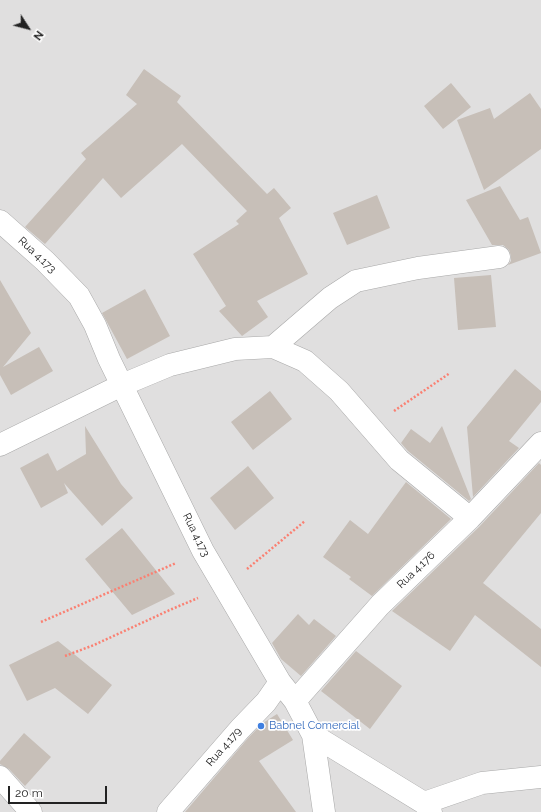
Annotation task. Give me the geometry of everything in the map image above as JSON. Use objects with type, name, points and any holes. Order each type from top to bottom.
[{"type":"street","name":"Rua 4.173","points":[[0,221],[45,261],[79,296],[95,325],[109,359],[203,551],[280,682],[295,701],[313,734],[428,808]]},
{"type":"street","points":[[273,347],[330,298],[356,281],[418,268],[499,257]]},
{"type":"street","points":[[0,445],[122,385],[170,365],[235,350],[273,347],[305,361],[339,391],[399,460],[470,518]]},
{"type":"street","name":"Rua 4.176","points":[[295,701],[380,605],[470,518],[541,443]]},
{"type":"street","name":"Rua 4.179","points":[[168,812],[240,729],[266,702],[280,682]]},
{"type":"street","points":[[313,734],[324,812]]},
{"type":"street","points":[[428,808],[482,783],[541,777]]},
{"type":"street","points":[[3,785],[31,812]]},
{"type":"path","points":[[370,428],[450,373]]},
{"type":"path","points":[[65,656],[94,645],[172,609],[225,588],[305,521]]},
{"type":"path","points":[[41,622],[203,551]]},
{"type":"shaded area","points":[[0,0],[541,0],[541,812],[0,812]]},
{"type":"building","points":[[144,69],[181,96],[177,102],[267,194],[274,188],[291,208],[279,218],[308,274],[257,301],[268,317],[242,336],[219,311],[226,306],[193,254],[239,224],[236,221],[247,211],[182,144],[121,198],[103,178],[45,244],[25,227],[86,159],[81,153],[137,104],[126,95]]},
{"type":"building","points":[[451,83],[471,107],[443,129],[424,106]]},
{"type":"building","points":[[530,93],[541,109],[541,149],[484,190],[457,120],[490,108],[494,119]]},
{"type":"building","points":[[500,186],[520,220],[528,217],[541,253],[508,265],[511,261],[509,250],[503,245],[492,245],[466,200]]},
{"type":"building","points":[[377,195],[390,228],[347,245],[333,213]]},
{"type":"building","points":[[491,275],[496,327],[458,330],[454,278]]},
{"type":"building","points":[[0,280],[31,333],[3,367],[39,347],[53,371],[11,395],[0,375]]},
{"type":"building","points":[[145,289],[170,336],[127,359],[102,313]]},
{"type":"building","points":[[515,369],[541,391],[541,402],[509,441],[519,448],[473,497],[467,427]]},
{"type":"building","points":[[270,391],[292,419],[253,450],[231,422]]},
{"type":"building","points":[[85,426],[121,484],[133,498],[102,526],[64,483],[68,493],[41,508],[20,468],[48,453],[57,471],[86,454]]},
{"type":"building","points":[[442,426],[471,499],[469,501],[408,451],[401,443],[411,429],[430,443]]},
{"type":"building","points":[[539,463],[541,465],[541,513],[483,583],[541,629],[541,667],[475,615],[450,651],[392,611],[479,527]]},
{"type":"building","points":[[248,466],[274,498],[235,530],[210,498]]},
{"type":"building","points":[[406,482],[451,519],[372,596],[349,579],[351,577],[323,557],[350,520],[368,534]]},
{"type":"building","points":[[122,528],[175,594],[132,615],[85,559]]},
{"type":"building","points":[[298,614],[309,625],[314,619],[336,636],[301,676],[281,659],[272,643]]},
{"type":"building","points":[[58,641],[112,685],[88,714],[55,688],[27,701],[9,665]]},
{"type":"building","points":[[356,651],[402,686],[370,729],[321,691]]},
{"type":"building","points":[[277,714],[293,740],[259,761],[296,812],[185,812],[249,737],[263,723]]},
{"type":"building","points":[[24,733],[51,757],[25,786],[9,769],[0,764],[0,761]]},
{"type":"place","name":"Babnel Comercial","points":[[261,726]]}]
